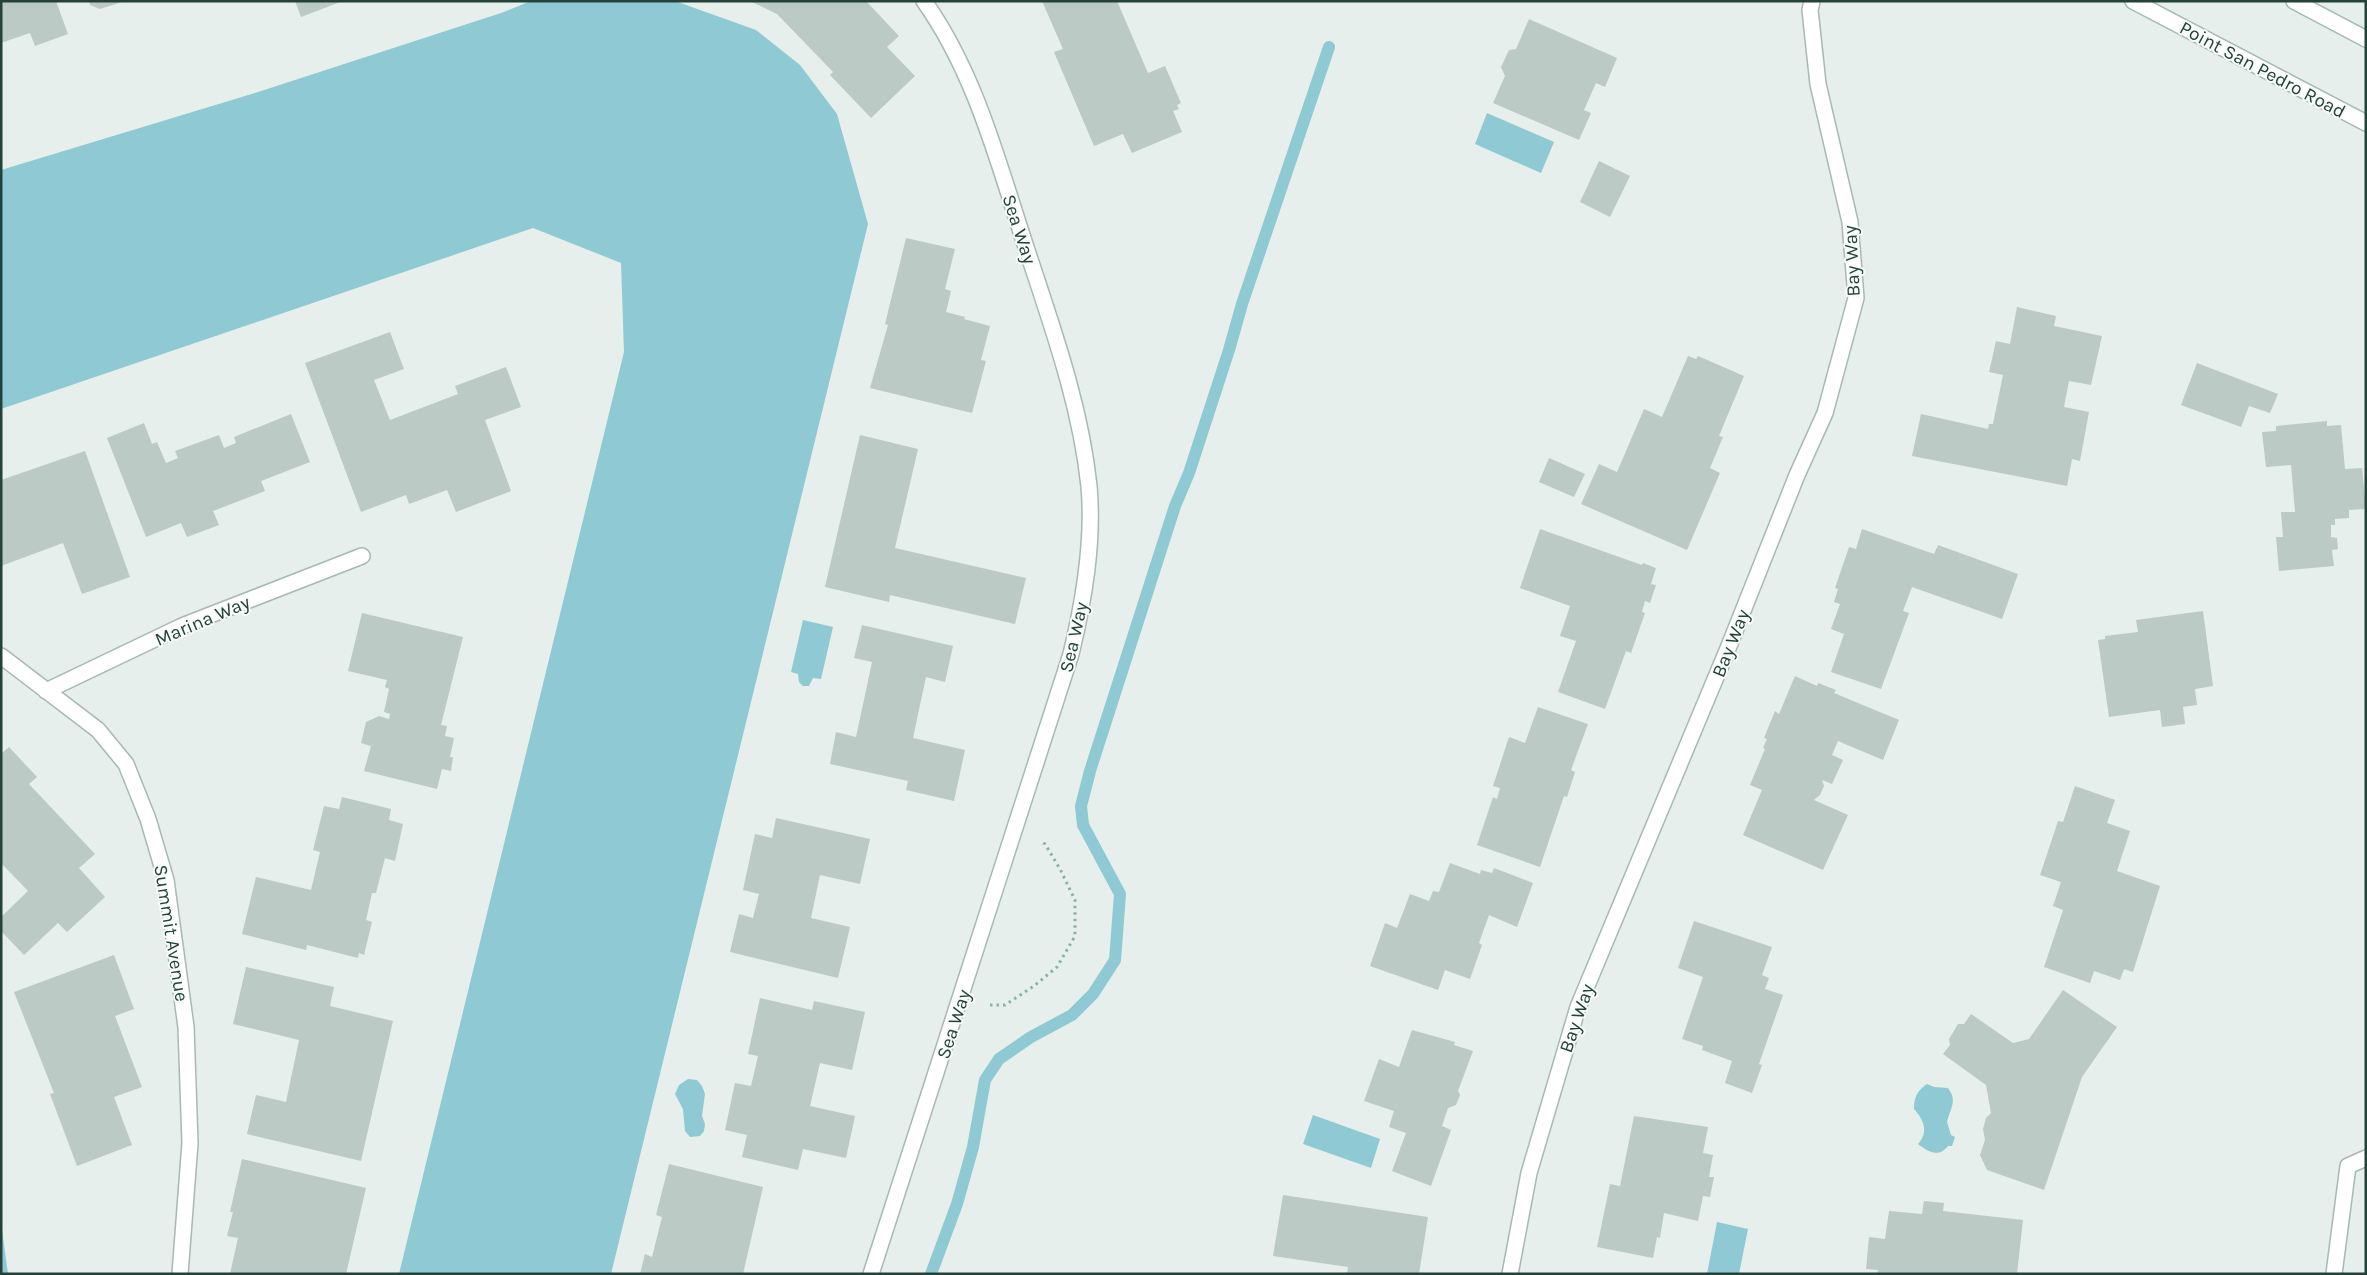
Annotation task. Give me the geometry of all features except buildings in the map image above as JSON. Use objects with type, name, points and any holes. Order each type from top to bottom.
[{"type":"street","name":"Sea Way","points":[[871,1274],[1064,678],[1078,625],[1089,555],[1089,487],[1078,422],[1063,361],[971,85],[956,53],[924,1]]},
{"type":"street","name":"Bay Way","points":[[1510,1274],[1529,1173],[1578,1007],[1729,646],[1797,475],[1825,412],[1856,298],[1850,222],[1818,84],[1810,10],[1812,1]]},
{"type":"street","name":"Point San Pedro Road","points":[[2133,1],[2366,123]]},
{"type":"street","points":[[2294,1],[2366,39]]},
{"type":"street","name":"Marina Way","points":[[46,691],[182,626],[362,556]]},
{"type":"street","name":"Summit Avenue","points":[[1,656],[98,730],[126,764],[148,819],[166,880],[187,1046],[190,1142],[180,1274]]},
{"type":"street","points":[[2334,1274],[2348,1166],[2366,1158]]},
{"type":"path","points":[[959,1005],[1005,1005],[1034,986],[1057,967],[1075,936],[1075,900],[1060,869],[1045,844],[1025,831],[1015,828]]},
{"type":"water","points":[[531,1],[675,1],[756,30],[800,65],[837,114],[868,224],[611,1274],[399,1274],[624,352],[621,263],[533,228],[1,409],[1,170],[255,93],[501,13]]},
{"type":"water","points":[[1487,113],[1554,142],[1541,173],[1475,144]]},
{"type":"water","points":[[803,620],[833,627],[821,679],[813,678],[809,686],[803,686],[799,682],[798,674],[791,672]]},
{"type":"water","points":[[688,1079],[697,1080],[705,1094],[702,1116],[705,1124],[704,1131],[700,1136],[690,1137],[685,1131],[683,1109],[675,1094],[679,1085]]},
{"type":"water","points":[[1927,1084],[1934,1087],[1948,1088],[1953,1101],[1947,1122],[1951,1135],[1955,1137],[1952,1146],[1948,1146],[1945,1150],[1937,1153],[1918,1144],[1923,1135],[1924,1126],[1914,1109],[1915,1101],[1918,1092]]},
{"type":"water","points":[[1313,1115],[1380,1139],[1371,1168],[1303,1144]]},
{"type":"water","points":[[1717,1222],[1748,1229],[1739,1274],[1707,1274]]},
{"type":"water","points":[[1,1223],[8,1274],[1,1274]]},
{"type":"waterway","points":[[931,1274],[957,1204],[973,1147],[985,1080],[999,1059],[1031,1037],[1072,1015],[1093,994],[1115,960],[1120,894],[1083,825],[1081,806],[1090,771],[1175,506],[1189,473],[1242,304],[1329,47]]}]
